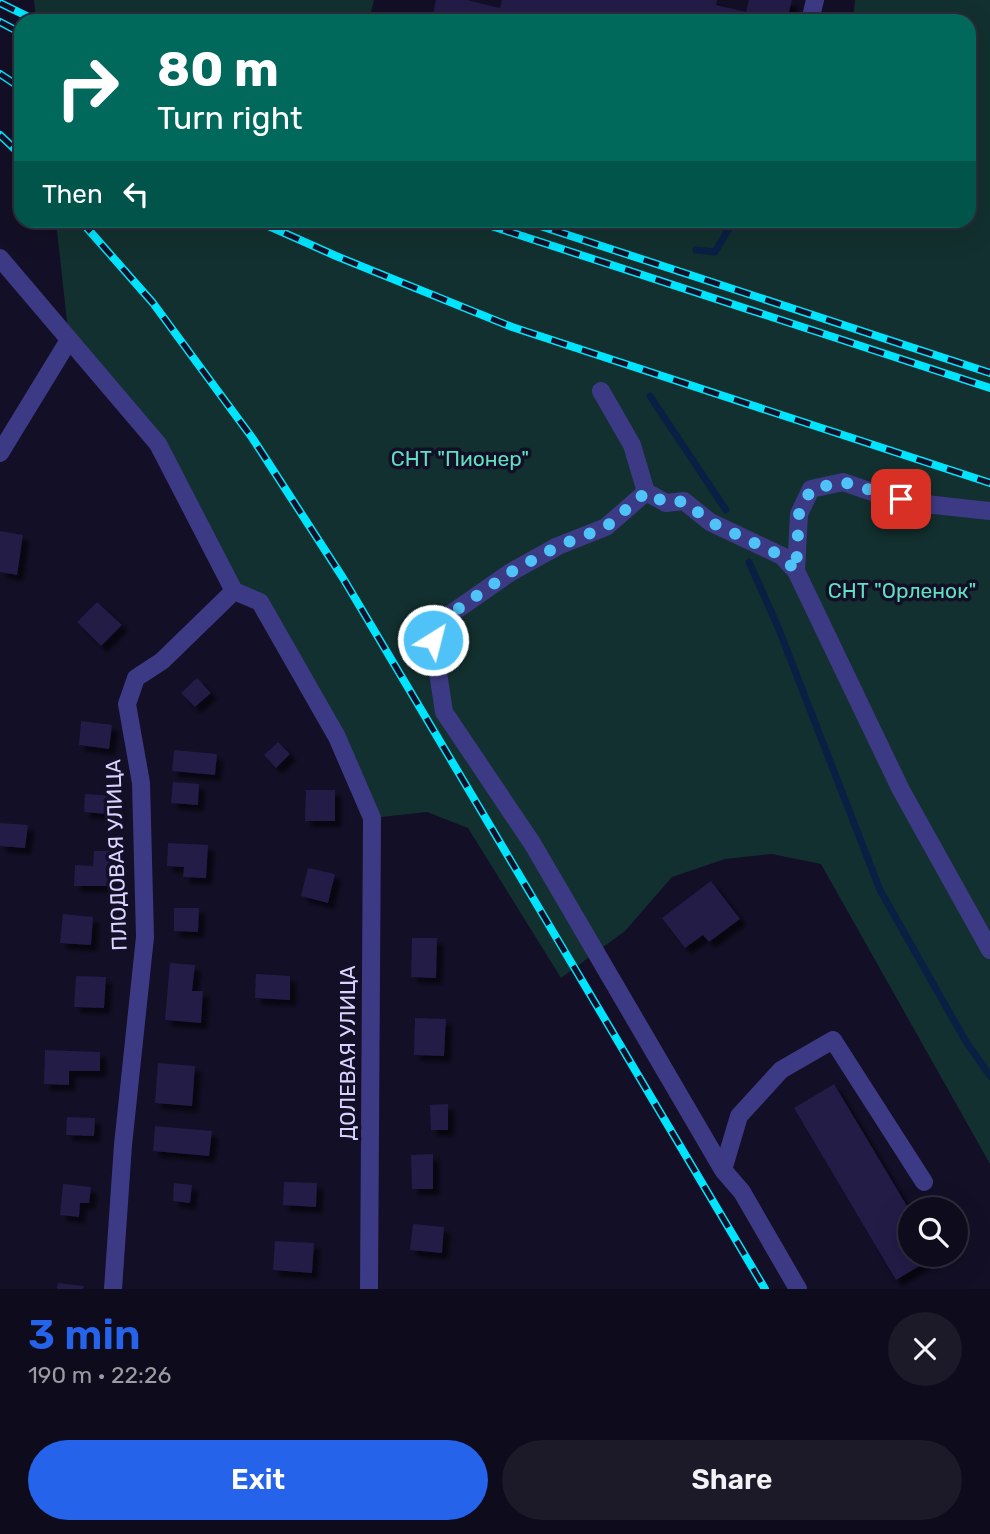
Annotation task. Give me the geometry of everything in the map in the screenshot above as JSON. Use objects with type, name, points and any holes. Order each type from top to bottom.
[{"type":"street","points":[[0,258],[159,444],[234,591]]},
{"type":"street","points":[[0,453],[69,340]]},
{"type":"street","points":[[601,391],[632,444],[646,492],[666,503],[684,501],[710,522],[782,556],[796,571],[901,790],[990,950]]},
{"type":"street","points":[[796,571],[799,514],[811,489],[843,482],[878,494],[925,504],[990,511]]},
{"type":"street","points":[[646,492],[606,527],[558,546],[511,572],[439,622],[433,640],[444,712],[532,843],[723,1170],[742,1192],[798,1289]]},
{"type":"street","name":"ДОЛЕВАЯ УЛИЦА","points":[[234,591],[260,602],[337,737],[372,818],[369,1289]]},
{"type":"street","name":"ПЛОДОВАЯ УЛИЦА","points":[[113,1289],[122,1145],[145,937],[141,783],[127,704],[136,678],[162,661],[234,591]]},
{"type":"street","points":[[723,1170],[739,1116],[780,1070],[833,1040],[923,1182]]},
{"type":"green space","points":[[34,0],[374,0],[371,14],[35,14]]},
{"type":"green space","points":[[855,0],[990,0],[990,1164],[821,864],[772,854],[725,859],[672,877],[625,931],[561,978],[468,828],[427,812],[372,818],[260,602],[234,591],[158,444],[69,340],[57,228],[976,228],[976,14],[854,14]]},
{"type":"building","points":[[436,0],[467,0],[500,8],[502,0],[717,0],[716,5],[746,12],[749,0],[792,0],[789,14],[433,14]]},
{"type":"building","points":[[0,531],[23,535],[17,575],[0,572]]},
{"type":"building","points":[[97,602],[122,625],[101,646],[77,622]]},
{"type":"building","points":[[197,678],[211,693],[195,707],[181,693]]},
{"type":"building","points":[[81,721],[112,725],[109,749],[79,745]]},
{"type":"building","points":[[278,742],[290,754],[276,768],[264,755]]},
{"type":"building","points":[[174,750],[217,754],[215,775],[172,771]]},
{"type":"building","points":[[173,782],[199,784],[198,805],[171,803]]},
{"type":"building","points":[[306,790],[335,790],[335,821],[305,821]]},
{"type":"building","points":[[85,794],[118,796],[117,815],[84,812]]},
{"type":"building","points":[[0,823],[28,825],[25,848],[0,846]]},
{"type":"building","points":[[168,843],[208,845],[206,878],[183,877],[184,867],[167,866]]},
{"type":"building","points":[[94,851],[113,851],[112,886],[74,886],[75,865],[93,866]]},
{"type":"building","points":[[308,868],[335,874],[328,903],[301,896]]},
{"type":"building","points":[[711,881],[740,919],[709,942],[703,935],[685,948],[662,918]]},
{"type":"building","points":[[174,908],[199,908],[198,932],[174,931]]},
{"type":"building","points":[[63,914],[93,917],[91,945],[60,943]]},
{"type":"building","points":[[412,938],[437,938],[436,978],[411,977]]},
{"type":"building","points":[[170,963],[195,965],[192,991],[203,991],[201,1023],[165,1020]]},
{"type":"building","points":[[256,974],[290,976],[290,1000],[255,998]]},
{"type":"building","points":[[76,976],[106,977],[104,1008],[74,1007]]},
{"type":"building","points":[[415,1018],[446,1019],[444,1056],[414,1055]]},
{"type":"building","points":[[45,1050],[100,1052],[100,1071],[69,1071],[69,1085],[44,1084]]},
{"type":"building","points":[[158,1063],[195,1066],[192,1106],[155,1103]]},
{"type":"building","points":[[834,1084],[902,1197],[898,1197],[898,1267],[918,1267],[896,1280],[794,1108]]},
{"type":"building","points":[[448,1104],[448,1130],[431,1130],[430,1105]]},
{"type":"building","points":[[67,1117],[95,1118],[94,1136],[66,1135]]},
{"type":"building","points":[[155,1126],[212,1131],[209,1156],[153,1151]]},
{"type":"building","points":[[433,1154],[433,1189],[412,1189],[411,1155]]},
{"type":"building","points":[[284,1182],[317,1183],[316,1207],[283,1205]]},
{"type":"building","points":[[174,1183],[192,1185],[190,1203],[173,1201]]},
{"type":"building","points":[[63,1184],[91,1187],[89,1203],[80,1203],[79,1217],[60,1215]]},
{"type":"building","points":[[413,1224],[444,1227],[442,1253],[410,1250]]},
{"type":"building","points":[[275,1241],[314,1243],[312,1273],[273,1270]]},
{"type":"building","points":[[58,1283],[84,1286],[83,1289],[57,1289]]},
{"type":"waterway","points":[[696,250],[715,252],[729,228]]},
{"type":"waterway","points":[[650,396],[726,510]]},
{"type":"waterway","points":[[749,562],[778,627],[880,890],[965,1040],[990,1076]]},
{"type":"railway","points":[[0,3],[23,14]]},
{"type":"railway","points":[[0,22],[14,29]]},
{"type":"railway","points":[[0,74],[14,83]]},
{"type":"railway","points":[[0,135],[14,148]]},
{"type":"railway","points":[[87,228],[153,303],[253,439],[343,578],[765,1289]]},
{"type":"railway","points":[[273,228],[512,327],[990,483]]},
{"type":"railway","points":[[498,228],[990,388]]},
{"type":"railway","points":[[546,228],[990,373]]},
{"type":"route","points":[[433,640],[439,622],[511,572],[558,546],[606,527],[646,492],[666,503],[684,501],[710,522],[782,556],[796,571],[799,514],[811,489],[843,482],[901,499]]},
{"type":"park label","name":"СНТ \"Пионер\"","points":[[460,458]]},
{"type":"park label","name":"СНТ \"Орленок\"","points":[[902,590]]}]
